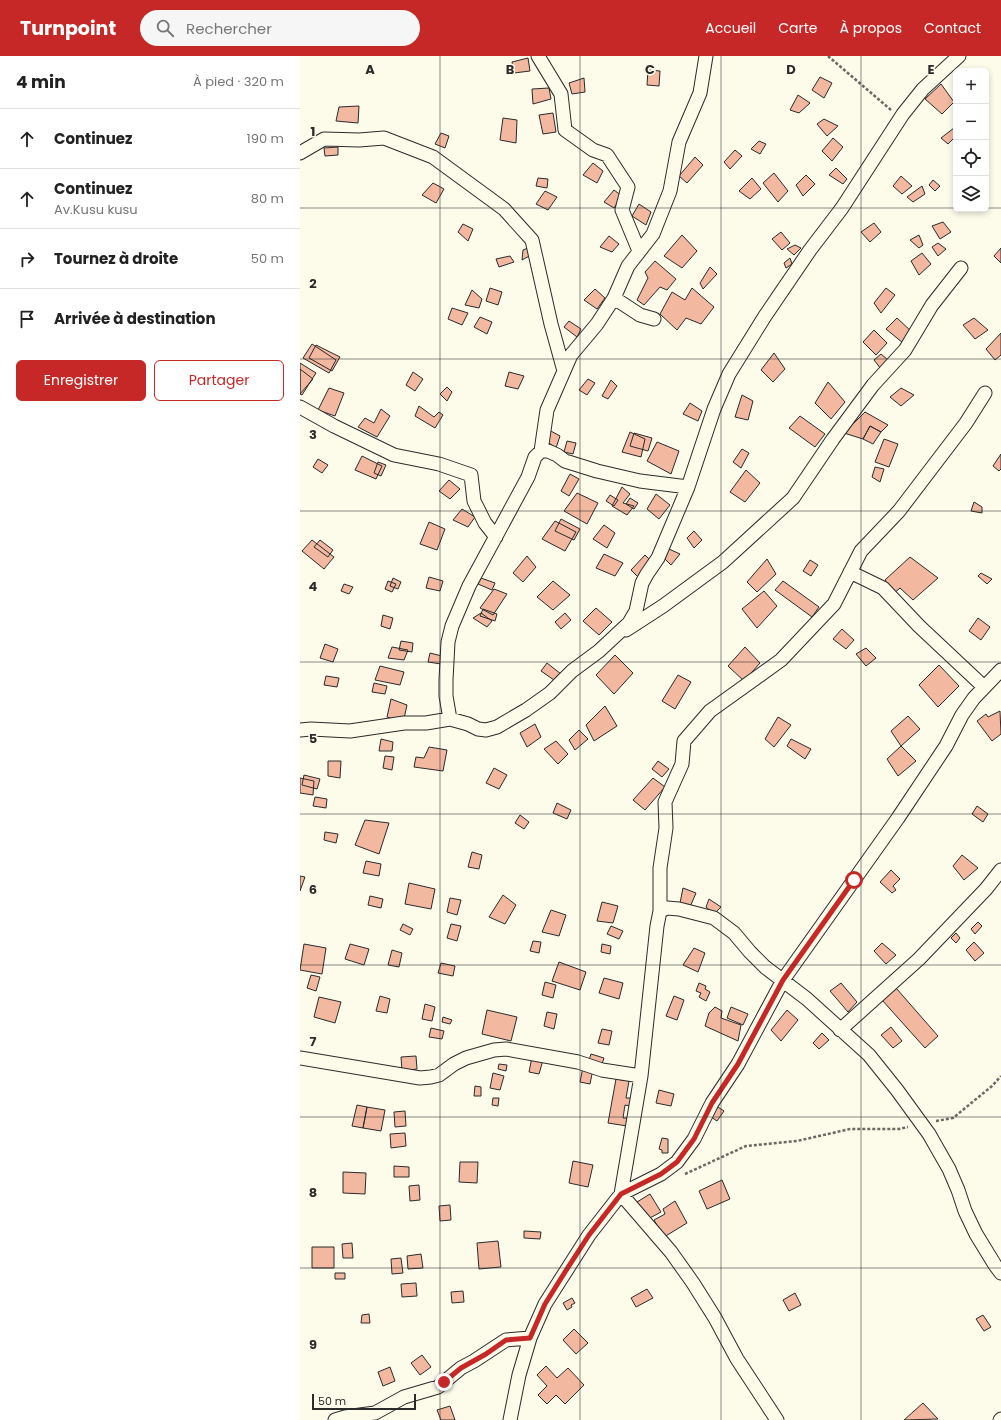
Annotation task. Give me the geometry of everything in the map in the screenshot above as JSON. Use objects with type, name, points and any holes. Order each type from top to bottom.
[{"type":"street","points":[[538,56],[561,94],[565,130],[593,150],[607,155],[628,187],[622,210],[640,251]]},
{"type":"street","points":[[450,719],[446,696],[448,642],[452,626],[469,586],[528,477],[535,457],[541,451],[547,410],[570,355],[596,324],[614,298],[628,266],[653,234],[670,191],[679,142],[700,93],[706,56]]},
{"type":"street","points":[[300,730],[311,729],[350,731],[404,723],[426,723],[450,719],[468,724],[478,729],[486,730],[496,727],[526,710],[550,693],[572,671],[599,651],[629,623],[636,611],[642,583],[658,558],[688,487],[714,409],[729,374],[765,316],[810,250],[842,208],[900,118],[923,89],[959,56]]},
{"type":"street","points":[[300,153],[324,139],[359,140],[384,138],[433,158],[504,209],[532,240],[564,371]]},
{"type":"street","points":[[611,640],[663,606],[723,562],[793,498],[832,439],[873,385],[905,350],[932,305],[961,268]]},
{"type":"street","points":[[614,298],[640,315],[654,319]]},
{"type":"street","points":[[621,1194],[641,1076],[657,926],[660,911],[660,868],[666,828],[665,802],[682,764],[684,741],[710,711],[781,660],[834,604],[862,551],[899,511],[966,423],[985,393]]},
{"type":"street","points":[[300,407],[334,426],[394,455],[439,464],[471,475],[474,501],[485,523],[496,537]]},
{"type":"street","points":[[541,451],[548,451],[565,461],[596,472],[640,481],[688,487]]},
{"type":"street","points":[[850,572],[883,588],[914,622],[984,687]]},
{"type":"street","points":[[510,1420],[519,1375],[530,1338],[545,1304],[589,1235],[621,1194],[661,1174],[677,1162],[694,1139],[712,1103],[738,1064],[783,980],[898,818],[946,746],[962,716],[974,698],[1001,670]]},
{"type":"street","points":[[840,1030],[919,959],[986,889],[1001,870]]},
{"type":"street","points":[[660,911],[667,908],[679,909],[714,918],[734,933],[750,952],[766,967],[807,999],[869,1055],[929,1134],[949,1169],[965,1211],[976,1234],[1001,1273]]},
{"type":"street","points":[[300,1058],[420,1078],[439,1075],[454,1064],[466,1058],[494,1050],[506,1049],[578,1062],[602,1070],[641,1076]]},
{"type":"street","points":[[621,1194],[671,1252],[693,1283],[715,1318],[737,1359],[777,1420]]},
{"type":"street","points":[[335,1420],[374,1413],[404,1397],[438,1387],[461,1368],[486,1354],[506,1340],[530,1338]]},
{"type":"path","points":[[828,56],[900,118]]},
{"type":"path","points":[[682,1176],[746,1146],[797,1141],[850,1129],[899,1129],[953,1118],[992,1086],[1001,1076]]},
{"type":"building","points":[[528,58],[530,71],[514,73],[512,62]]},
{"type":"building","points":[[648,70],[660,71],[659,86],[647,85]]},
{"type":"building","points":[[820,77],[832,83],[824,98],[812,90]]},
{"type":"building","points":[[584,78],[585,92],[572,94],[569,83]]},
{"type":"building","points":[[941,84],[953,101],[953,103],[942,114],[925,99]]},
{"type":"building","points":[[549,88],[551,99],[533,104],[532,89]]},
{"type":"building","points":[[798,95],[810,103],[799,113],[790,110]]},
{"type":"building","points":[[359,106],[358,123],[336,121],[339,107]]},
{"type":"building","points":[[553,113],[556,132],[543,134],[539,115]]},
{"type":"building","points":[[503,118],[517,120],[516,143],[500,140]]},
{"type":"building","points":[[824,119],[838,126],[827,136],[817,124]]},
{"type":"building","points":[[953,129],[953,139],[948,144],[941,138]]},
{"type":"building","points":[[441,133],[449,136],[445,148],[435,144]]},
{"type":"building","points":[[833,138],[843,147],[832,161],[822,151]]},
{"type":"building","points":[[759,141],[766,144],[760,154],[751,149]]},
{"type":"building","points":[[338,147],[338,155],[325,156],[324,148]]},
{"type":"building","points":[[735,150],[742,156],[730,169],[724,162]]},
{"type":"building","points":[[695,157],[703,165],[687,183],[679,176]]},
{"type":"building","points":[[593,163],[603,171],[597,183],[583,175]]},
{"type":"building","points":[[836,168],[847,179],[843,184],[829,175]]},
{"type":"building","points":[[774,173],[788,191],[778,202],[763,183]]},
{"type":"building","points":[[806,175],[815,184],[803,196],[796,185]]},
{"type":"building","points":[[901,176],[912,186],[902,194],[893,186]]},
{"type":"building","points":[[538,178],[548,179],[547,188],[536,186]]},
{"type":"building","points":[[752,178],[761,189],[750,199],[739,191]]},
{"type":"building","points":[[933,180],[940,186],[935,191],[929,185]]},
{"type":"building","points":[[433,183],[444,189],[436,203],[422,195]]},
{"type":"building","points":[[922,186],[925,194],[913,202],[907,197]]},
{"type":"building","points":[[614,190],[622,196],[614,208],[604,202]]},
{"type":"building","points":[[545,191],[557,197],[548,210],[536,204]]},
{"type":"building","points":[[639,204],[651,212],[646,225],[632,216]]},
{"type":"building","points":[[943,222],[951,232],[940,239],[932,226]]},
{"type":"building","points":[[874,223],[881,232],[870,242],[861,232]]},
{"type":"building","points":[[463,224],[473,229],[468,241],[458,232]]},
{"type":"building","points":[[781,232],[790,243],[782,250],[772,239]]},
{"type":"building","points":[[682,235],[697,251],[682,268],[664,256]]},
{"type":"building","points":[[919,235],[923,245],[919,248],[910,240]]},
{"type":"building","points":[[609,236],[619,244],[612,252],[600,247]]},
{"type":"building","points":[[938,243],[946,249],[938,256],[932,247]]},
{"type":"building","points":[[795,245],[801,248],[794,255],[787,249]]},
{"type":"building","points":[[528,248],[531,255],[522,260],[523,250]]},
{"type":"building","points":[[1001,248],[1001,263],[994,256]]},
{"type":"building","points":[[922,253],[931,264],[919,275],[911,261]]},
{"type":"building","points":[[510,256],[514,262],[499,267],[496,259]]},
{"type":"building","points":[[790,258],[792,264],[786,268],[784,263]]},
{"type":"building","points":[[655,261],[676,279],[667,290],[660,287],[644,305],[637,300],[648,278],[645,272]]},
{"type":"building","points":[[710,267],[717,274],[703,289],[700,283]]},
{"type":"building","points":[[490,288],[502,292],[498,305],[486,301]]},
{"type":"building","points":[[692,288],[714,307],[701,324],[686,318],[677,330],[660,314],[672,292],[685,300]]},
{"type":"building","points":[[886,288],[895,295],[881,313],[874,303]]},
{"type":"building","points":[[595,289],[605,298],[597,309],[584,300]]},
{"type":"building","points":[[472,290],[482,299],[479,308],[465,305]]},
{"type":"building","points":[[452,308],[468,313],[462,325],[448,319]]},
{"type":"building","points":[[480,317],[492,322],[487,334],[474,327]]},
{"type":"building","points":[[897,318],[912,332],[903,343],[886,329]]},
{"type":"building","points":[[974,318],[988,330],[975,339],[963,325]]},
{"type":"building","points":[[569,321],[581,329],[577,337],[564,327]]},
{"type":"building","points":[[874,330],[887,343],[876,355],[863,342]]},
{"type":"building","points":[[1001,333],[1001,355],[995,360],[986,349]]},
{"type":"building","points":[[312,344],[336,360],[329,373],[303,358]]},
{"type":"building","points":[[316,345],[340,357],[332,371],[309,358]]},
{"type":"building","points":[[774,353],[785,369],[773,382],[761,370]]},
{"type":"building","points":[[881,354],[888,360],[881,369],[874,360]]},
{"type":"building","points":[[300,363],[316,373],[302,395],[300,394]]},
{"type":"building","points":[[300,369],[313,379],[300,394]]},
{"type":"building","points":[[413,372],[423,379],[415,391],[406,385]]},
{"type":"building","points":[[509,372],[524,376],[518,389],[505,386]]},
{"type":"building","points":[[588,379],[595,383],[587,395],[579,390]]},
{"type":"building","points":[[611,380],[617,386],[608,399],[602,396]]},
{"type":"building","points":[[828,382],[845,402],[831,419],[815,403]]},
{"type":"building","points":[[447,387],[452,392],[447,401],[440,394]]},
{"type":"building","points":[[329,388],[344,393],[335,416],[318,410]]},
{"type":"building","points":[[901,388],[914,395],[901,406],[890,397]]},
{"type":"building","points":[[742,395],[753,401],[748,420],[735,417]]},
{"type":"building","points":[[690,403],[702,411],[698,421],[683,414]]},
{"type":"building","points":[[419,406],[434,417],[439,412],[443,415],[435,428],[415,416]]},
{"type":"building","points":[[381,409],[390,416],[377,437],[358,427],[365,418],[374,423]]},
{"type":"building","points":[[865,412],[888,425],[881,432],[870,426],[863,439],[844,433]]},
{"type":"building","points":[[800,416],[825,434],[815,447],[789,428]]},
{"type":"building","points":[[870,426],[881,432],[873,444],[863,439]]},
{"type":"building","points":[[549,430],[560,436],[556,448],[546,441]]},
{"type":"building","points":[[630,432],[645,439],[641,457],[622,452]]},
{"type":"building","points":[[634,433],[652,438],[648,451],[630,446]]},
{"type":"building","points":[[884,439],[898,444],[889,467],[875,462]]},
{"type":"building","points":[[567,441],[576,443],[573,454],[564,452]]},
{"type":"building","points":[[657,442],[679,451],[671,474],[647,461]]},
{"type":"building","points":[[742,449],[749,453],[741,468],[733,462]]},
{"type":"building","points":[[1001,454],[1001,469],[999,471],[993,466]]},
{"type":"building","points":[[362,456],[382,466],[376,479],[355,470]]},
{"type":"building","points":[[318,459],[328,465],[322,473],[313,467]]},
{"type":"building","points":[[378,462],[386,465],[381,476],[374,473]]},
{"type":"building","points":[[875,467],[884,469],[880,482],[872,477]]},
{"type":"building","points":[[746,470],[760,483],[745,502],[730,492]]},
{"type":"building","points":[[570,474],[579,479],[569,496],[561,491]]},
{"type":"building","points":[[449,480],[460,489],[450,499],[439,491]]},
{"type":"building","points":[[622,487],[630,494],[623,503],[634,506],[627,515],[612,506]]},
{"type":"building","points":[[577,493],[598,503],[587,524],[564,511]]},
{"type":"building","points":[[656,494],[670,505],[659,519],[647,509]]},
{"type":"building","points":[[610,495],[618,500],[614,506],[606,501]]},
{"type":"building","points":[[630,498],[638,503],[634,509],[626,504]]},
{"type":"building","points":[[974,502],[982,507],[982,513],[971,511]]},
{"type":"building","points":[[462,509],[475,517],[468,527],[453,520]]},
{"type":"building","points":[[561,519],[580,529],[574,540],[555,531]]},
{"type":"building","points":[[555,521],[576,532],[565,551],[542,539]]},
{"type":"building","points":[[429,522],[445,529],[437,550],[420,544]]},
{"type":"building","points":[[604,525],[615,533],[607,548],[593,539]]},
{"type":"building","points":[[694,531],[702,540],[694,548],[687,538]]},
{"type":"building","points":[[312,540],[334,557],[324,569],[302,551]]},
{"type":"building","points":[[320,540],[333,550],[328,557],[314,547]]},
{"type":"building","points":[[669,549],[680,554],[671,565],[663,557]]},
{"type":"building","points":[[604,554],[623,563],[615,576],[596,568]]},
{"type":"building","points":[[645,555],[652,562],[639,578],[631,570]]},
{"type":"building","points":[[527,556],[536,567],[523,582],[513,573]]},
{"type":"building","points":[[910,557],[938,578],[913,600],[900,588],[894,593],[885,580]]},
{"type":"building","points":[[767,559],[776,574],[757,592],[747,582]]},
{"type":"building","points":[[810,560],[818,565],[811,576],[803,571]]},
{"type":"building","points":[[981,573],[992,579],[987,584],[978,576]]},
{"type":"building","points":[[429,577],[443,581],[440,591],[426,588]]},
{"type":"building","points":[[393,578],[401,582],[398,589],[390,586]]},
{"type":"building","points":[[481,578],[495,583],[492,590],[478,584]]},
{"type":"building","points":[[388,581],[396,584],[392,592],[385,589]]},
{"type":"building","points":[[553,581],[570,595],[553,610],[537,597]]},
{"type":"building","points":[[783,581],[819,607],[812,617],[775,590]]},
{"type":"building","points":[[344,584],[353,587],[349,594],[341,591]]},
{"type":"building","points":[[494,589],[507,594],[493,615],[480,608]]},
{"type":"building","points":[[764,591],[777,606],[757,628],[742,609]]},
{"type":"building","points":[[596,608],[612,622],[599,635],[583,621]]},
{"type":"building","points":[[483,609],[497,614],[495,621],[480,616]]},
{"type":"building","points":[[481,613],[492,621],[487,627],[473,618]]},
{"type":"building","points":[[565,613],[571,620],[561,629],[555,622]]},
{"type":"building","points":[[383,615],[393,618],[390,629],[381,626]]},
{"type":"building","points":[[978,618],[990,627],[981,640],[969,631]]},
{"type":"building","points":[[842,629],[854,640],[846,649],[833,639]]},
{"type":"building","points":[[401,641],[413,643],[412,652],[399,650]]},
{"type":"building","points":[[325,644],[338,649],[333,662],[320,658]]},
{"type":"building","points":[[392,647],[408,650],[404,660],[388,658]]},
{"type":"building","points":[[745,647],[760,663],[744,681],[728,666]]},
{"type":"building","points":[[866,648],[876,658],[866,666],[856,654]]},
{"type":"building","points":[[430,653],[442,656],[441,664],[428,662]]},
{"type":"building","points":[[615,655],[633,673],[614,694],[596,675]]},
{"type":"building","points":[[547,663],[561,674],[554,680],[541,671]]},
{"type":"building","points":[[939,665],[959,686],[938,707],[919,685]]},
{"type":"building","points":[[380,666],[404,672],[400,685],[375,680]]},
{"type":"building","points":[[678,675],[691,682],[675,709],[662,701]]},
{"type":"building","points":[[326,676],[339,678],[337,687],[324,685]]},
{"type":"building","points":[[374,683],[387,686],[385,694],[372,692]]},
{"type":"building","points":[[391,699],[407,705],[403,723],[387,717]]},
{"type":"building","points":[[605,706],[617,726],[594,741],[586,725]]},
{"type":"building","points":[[1000,711],[1001,734],[992,741],[977,721],[986,714],[988,717]]},
{"type":"building","points":[[908,716],[920,729],[901,746],[891,731]]},
{"type":"building","points":[[778,717],[791,725],[774,747],[765,739]]},
{"type":"building","points":[[535,724],[541,737],[527,747],[520,733]]},
{"type":"building","points":[[579,730],[588,739],[575,750],[569,740]]},
{"type":"building","points":[[381,739],[393,742],[392,751],[379,751]]},
{"type":"building","points":[[791,739],[811,749],[805,759],[787,746]]},
{"type":"building","points":[[556,741],[568,754],[558,764],[544,749]]},
{"type":"building","points":[[901,746],[916,761],[898,776],[887,759]]},
{"type":"building","points":[[429,747],[447,750],[443,771],[414,767],[416,757],[424,758]]},
{"type":"building","points":[[385,756],[394,757],[392,770],[383,768]]},
{"type":"building","points":[[328,761],[341,761],[340,778],[328,776]]},
{"type":"building","points":[[658,761],[669,769],[662,777],[652,769]]},
{"type":"building","points":[[494,768],[507,775],[499,789],[486,783]]},
{"type":"building","points":[[304,775],[320,779],[317,789],[302,785]]},
{"type":"building","points":[[300,778],[314,781],[313,795],[300,793]]},
{"type":"building","points":[[653,778],[665,787],[645,810],[633,800]]},
{"type":"building","points":[[315,797],[327,799],[326,808],[313,806]]},
{"type":"building","points":[[557,803],[571,810],[567,819],[553,813]]},
{"type":"building","points":[[977,806],[988,814],[983,822],[972,814]]},
{"type":"building","points":[[520,815],[529,822],[524,829],[515,823]]},
{"type":"building","points":[[365,820],[389,823],[379,854],[355,845]]},
{"type":"building","points":[[325,832],[338,834],[336,843],[324,840]]},
{"type":"building","points":[[472,852],[482,855],[479,869],[468,867]]},
{"type":"building","points":[[962,855],[978,868],[964,880],[953,866]]},
{"type":"building","points":[[366,861],[381,864],[379,876],[363,873]]},
{"type":"building","points":[[891,870],[900,879],[893,886],[896,890],[892,893],[880,882]]},
{"type":"building","points":[[300,876],[305,877],[300,891]]},
{"type":"building","points":[[409,883],[435,889],[431,909],[405,904]]},
{"type":"building","points":[[683,888],[696,893],[690,907],[680,903]]},
{"type":"building","points":[[503,895],[516,905],[505,924],[489,917]]},
{"type":"building","points":[[370,896],[383,899],[381,908],[368,905]]},
{"type":"building","points":[[450,898],[461,900],[457,915],[447,912]]},
{"type":"building","points":[[709,899],[721,907],[714,914],[706,907]]},
{"type":"building","points":[[602,902],[618,906],[613,923],[597,921]]},
{"type":"building","points":[[551,910],[566,915],[559,936],[542,932]]},
{"type":"building","points":[[978,922],[982,926],[975,934],[971,929]]},
{"type":"building","points":[[403,924],[413,929],[410,935],[400,930]]},
{"type":"building","points":[[451,924],[461,926],[457,941],[447,938]]},
{"type":"building","points":[[611,926],[623,931],[619,939],[607,934]]},
{"type":"building","points":[[956,933],[960,938],[956,943],[951,938]]},
{"type":"building","points":[[533,941],[541,942],[539,953],[530,951]]},
{"type":"building","points":[[974,942],[984,953],[975,961],[966,950]]},
{"type":"building","points":[[882,943],[896,955],[886,964],[874,951]]},
{"type":"building","points":[[304,944],[326,948],[322,974],[300,970]]},
{"type":"building","points":[[350,944],[369,949],[364,965],[345,959]]},
{"type":"building","points":[[602,944],[611,946],[610,954],[601,952]]},
{"type":"building","points":[[694,948],[705,953],[698,972],[683,965]]},
{"type":"building","points":[[392,950],[402,953],[399,967],[388,965]]},
{"type":"building","points":[[559,962],[586,972],[580,990],[552,981]]},
{"type":"building","points":[[441,963],[455,966],[453,976],[438,973]]},
{"type":"building","points":[[311,975],[320,977],[316,991],[307,988]]},
{"type":"building","points":[[604,978],[623,983],[619,999],[599,993]]},
{"type":"building","points":[[545,982],[556,985],[553,998],[542,995]]},
{"type":"building","points":[[699,983],[706,986],[705,989],[710,992],[706,1001],[699,997],[701,993],[696,991]]},
{"type":"building","points":[[841,983],[857,1002],[848,1012],[830,991]]},
{"type":"building","points":[[896,988],[938,1036],[925,1048],[882,1000]]},
{"type":"building","points":[[380,996],[390,999],[387,1013],[376,1011]]},
{"type":"building","points":[[674,996],[684,1000],[677,1020],[666,1016]]},
{"type":"building","points":[[319,997],[341,1002],[335,1023],[314,1017]]},
{"type":"building","points":[[425,1004],[435,1007],[432,1021],[422,1019]]},
{"type":"building","points":[[715,1007],[722,1011],[721,1018],[741,1025],[738,1041],[705,1026],[709,1013]]},
{"type":"building","points":[[731,1007],[748,1014],[743,1025],[727,1018]]},
{"type":"building","points":[[487,1010],[517,1017],[511,1041],[482,1034]]},
{"type":"building","points":[[787,1010],[798,1020],[781,1041],[771,1030]]},
{"type":"building","points":[[547,1012],[557,1014],[554,1029],[544,1026]]},
{"type":"building","points":[[443,1017],[452,1020],[450,1024],[442,1022]]},
{"type":"building","points":[[891,1027],[902,1041],[893,1048],[881,1035]]},
{"type":"building","points":[[431,1028],[444,1031],[442,1039],[429,1037]]},
{"type":"building","points":[[602,1029],[612,1031],[609,1045],[598,1043]]},
{"type":"building","points":[[822,1033],[829,1040],[819,1049],[813,1043]]},
{"type":"building","points":[[591,1054],[604,1058],[601,1067],[588,1063]]},
{"type":"building","points":[[416,1056],[417,1069],[402,1071],[401,1057]]},
{"type":"building","points":[[532,1057],[543,1060],[539,1074],[529,1072]]},
{"type":"building","points":[[499,1064],[507,1065],[506,1071],[498,1069]]},
{"type":"building","points":[[583,1067],[593,1069],[590,1084],[580,1082]]},
{"type":"building","points":[[493,1073],[504,1076],[500,1090],[490,1088]]},
{"type":"building","points":[[616,1079],[629,1081],[626,1098],[631,1098],[630,1106],[625,1105],[623,1118],[628,1118],[627,1126],[608,1123]]},
{"type":"building","points":[[475,1086],[481,1087],[481,1096],[474,1096]]},
{"type":"building","points":[[659,1090],[674,1094],[671,1106],[656,1103]]},
{"type":"building","points":[[493,1098],[499,1098],[498,1106],[492,1105]]},
{"type":"building","points":[[357,1105],[367,1107],[363,1128],[352,1126]]},
{"type":"building","points":[[367,1107],[385,1110],[381,1131],[363,1128]]},
{"type":"building","points":[[718,1107],[724,1111],[717,1121],[711,1117]]},
{"type":"building","points":[[405,1111],[406,1126],[395,1127],[394,1112]]},
{"type":"building","points":[[405,1133],[406,1146],[391,1148],[390,1134]]},
{"type":"building","points":[[662,1138],[668,1139],[668,1153],[662,1153],[662,1150],[659,1149]]},
{"type":"building","points":[[573,1161],[593,1165],[588,1187],[569,1183]]},
{"type":"building","points":[[460,1162],[478,1162],[477,1183],[459,1182]]},
{"type":"building","points":[[394,1166],[409,1167],[409,1177],[394,1177]]},
{"type":"building","points":[[343,1172],[366,1173],[365,1194],[343,1193]]},
{"type":"building","points":[[722,1180],[730,1199],[707,1209],[699,1191]]},
{"type":"building","points":[[419,1185],[420,1200],[410,1201],[409,1186]]},
{"type":"building","points":[[650,1194],[661,1212],[648,1219],[637,1202]]},
{"type":"building","points":[[675,1201],[687,1223],[664,1237],[654,1220],[665,1214],[663,1209]]},
{"type":"building","points":[[450,1205],[451,1220],[440,1221],[439,1206]]},
{"type":"building","points":[[524,1231],[541,1232],[540,1239],[524,1238]]},
{"type":"building","points":[[498,1241],[501,1267],[479,1269],[477,1243]]},
{"type":"building","points":[[352,1243],[353,1258],[343,1258],[342,1244]]},
{"type":"building","points":[[312,1247],[334,1247],[334,1268],[312,1268]]},
{"type":"building","points":[[421,1254],[423,1268],[408,1269],[407,1256]]},
{"type":"building","points":[[401,1258],[403,1273],[392,1274],[391,1259]]},
{"type":"building","points":[[335,1273],[345,1273],[345,1279],[335,1279]]},
{"type":"building","points":[[416,1283],[417,1296],[402,1297],[401,1284]]},
{"type":"building","points":[[647,1289],[653,1298],[636,1307],[631,1298]]},
{"type":"building","points":[[463,1291],[464,1302],[452,1303],[451,1292]]},
{"type":"building","points":[[795,1293],[801,1305],[789,1311],[783,1300]]},
{"type":"building","points":[[572,1298],[575,1303],[567,1310],[563,1303]]},
{"type":"building","points":[[369,1314],[370,1323],[361,1323],[362,1315]]},
{"type":"building","points":[[983,1315],[991,1327],[984,1331],[976,1319]]},
{"type":"building","points":[[574,1329],[588,1343],[576,1354],[563,1340]]},
{"type":"building","points":[[422,1355],[431,1367],[420,1375],[411,1363]]},
{"type":"building","points":[[546,1366],[557,1378],[568,1368],[584,1385],[565,1404],[556,1395],[547,1404],[538,1395],[547,1386],[537,1375]]},
{"type":"building","points":[[390,1367],[395,1381],[383,1386],[378,1372]]},
{"type":"building","points":[[923,1403],[938,1419],[904,1420]]},
{"type":"building","points":[[450,1406],[455,1420],[441,1420],[437,1410]]},
{"type":"route","points":[[444,1382],[452,1374],[506,1340],[530,1338],[545,1304],[565,1272],[589,1235],[621,1194],[661,1174],[677,1162],[694,1139],[712,1103],[738,1064],[783,980],[854,880]]}]
